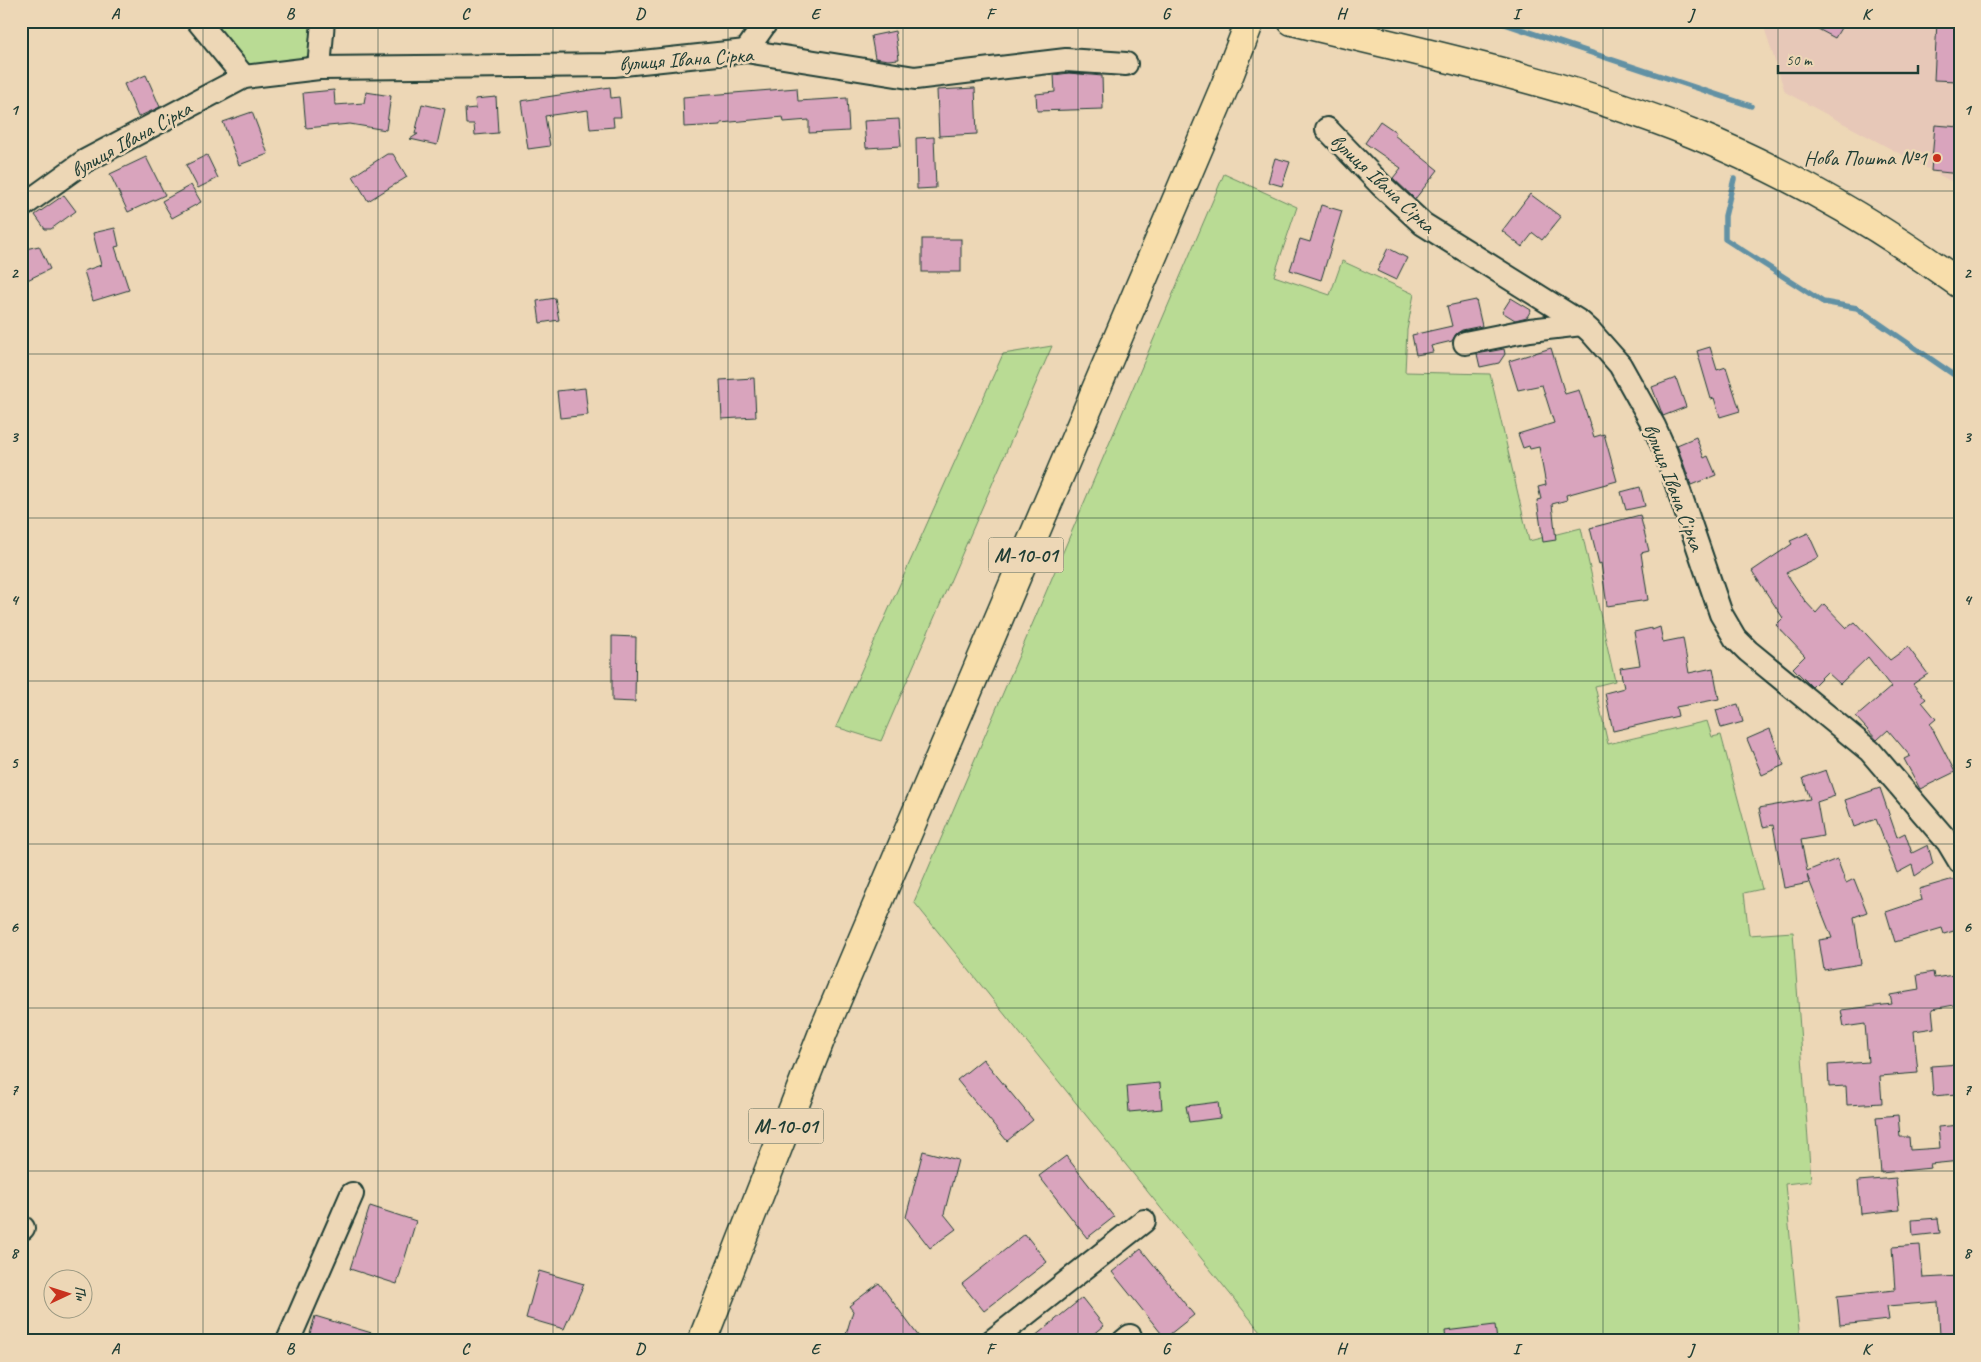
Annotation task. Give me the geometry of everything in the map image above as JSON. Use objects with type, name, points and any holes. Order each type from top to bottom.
[{"type":"main road","name":"М-10-01","points":[[702,1341],[747,1222],[824,1030],[1227,81],[1250,21]]},
{"type":"main road","points":[[1292,21],[1557,87],[1630,110],[1694,134],[1802,184],[1848,209],[1924,258],[1960,284]]},
{"type":"main road","name":"М-10-01","points":[[688,1341],[747,1222]]},
{"type":"street","points":[[198,21],[244,77]]},
{"type":"street","points":[[319,68],[323,21]]},
{"type":"street","points":[[746,51],[767,21]]},
{"type":"street","name":"вулиця Івана Сірка","points":[[21,207],[85,161],[244,77],[319,68],[614,65],[746,51],[914,78],[1066,60],[1126,64]]},
{"type":"street","name":"вулиця Івана Сірка","points":[[1327,129],[1382,186],[1423,224],[1582,324],[1597,338],[1620,365],[1658,435],[1717,604],[1732,634],[1748,651],[1870,752],[1948,842],[1960,862]]},
{"type":"street","points":[[1465,344],[1544,328],[1582,324]]},
{"type":"street","points":[[288,1341],[352,1194]]},
{"type":"street","points":[[992,1341],[1144,1221]]},
{"type":"shaded area","points":[[1762,21],[1960,21],[1960,186],[1785,92]]},
{"type":"green space","points":[[200,21],[317,21],[314,48],[300,64],[252,71]]},
{"type":"green space","points":[[1224,174],[1297,207],[1274,276],[1330,295],[1342,261],[1414,294],[1407,330],[1405,372],[1490,374],[1529,541],[1581,528],[1615,681],[1595,686],[1608,744],[1707,721],[1712,737],[1721,735],[1762,889],[1744,893],[1749,935],[1793,932],[1811,1181],[1785,1184],[1800,1341],[1268,1341],[914,902]]},
{"type":"green space","points":[[1052,346],[881,741],[836,727],[1003,354]]},
{"type":"building","points":[[1803,21],[1845,21],[1835,38]]},
{"type":"building","points":[[1937,21],[1959,21],[1957,81],[1934,80]]},
{"type":"building","points":[[895,31],[899,59],[875,58],[871,36]]},
{"type":"building","points":[[1069,73],[1102,76],[1103,109],[1037,111],[1036,94],[1055,92],[1054,75]]},
{"type":"building","points":[[146,75],[160,107],[138,117],[124,84]]},
{"type":"building","points":[[610,87],[611,98],[619,97],[621,117],[613,117],[614,127],[590,129],[588,110],[545,116],[550,146],[528,149],[521,101]]},
{"type":"building","points":[[797,88],[798,101],[847,98],[849,131],[809,133],[809,120],[784,122],[783,117],[721,123],[721,125],[684,127],[683,97]]},
{"type":"building","points":[[975,88],[977,134],[939,136],[937,90]]},
{"type":"building","points":[[334,90],[335,105],[364,103],[366,92],[391,96],[386,130],[350,124],[306,128],[303,93]]},
{"type":"building","points":[[496,97],[498,133],[475,135],[474,124],[466,124],[465,109],[476,108],[475,99]]},
{"type":"building","points":[[422,104],[445,109],[437,145],[410,139],[418,134],[415,134]]},
{"type":"building","points":[[252,112],[268,154],[239,165],[223,122]]},
{"type":"building","points":[[899,119],[901,146],[866,148],[864,121]]},
{"type":"building","points":[[1380,121],[1396,132],[1394,135],[1438,170],[1415,199],[1393,178],[1401,168],[1365,143]]},
{"type":"building","points":[[1935,125],[1960,127],[1960,174],[1931,171]]},
{"type":"building","points":[[934,137],[936,188],[917,189],[916,138]]},
{"type":"building","points":[[387,154],[393,154],[407,177],[368,201],[353,176]]},
{"type":"building","points":[[207,155],[218,178],[198,188],[186,165]]},
{"type":"building","points":[[146,157],[165,195],[128,212],[110,174]]},
{"type":"building","points":[[1275,158],[1290,162],[1282,186],[1268,182]]},
{"type":"building","points":[[191,185],[201,202],[172,218],[162,201]]},
{"type":"building","points":[[1530,194],[1561,217],[1542,240],[1533,233],[1522,247],[1502,231]]},
{"type":"building","points":[[64,195],[76,211],[51,229],[45,229],[35,215]]},
{"type":"building","points":[[1321,205],[1342,211],[1321,280],[1290,270],[1300,239],[1310,242]]},
{"type":"building","points":[[115,228],[119,246],[115,247],[129,290],[93,301],[84,271],[101,265],[93,233]]},
{"type":"building","points":[[922,239],[961,239],[961,272],[922,272]]},
{"type":"building","points":[[39,246],[50,269],[21,283],[21,250]]},
{"type":"building","points":[[1388,248],[1407,258],[1396,280],[1377,271]]},
{"type":"building","points":[[555,298],[559,320],[540,323],[537,301]]},
{"type":"building","points":[[1511,298],[1531,310],[1527,317],[1515,320],[1502,312]]},
{"type":"building","points":[[1476,300],[1482,326],[1462,330],[1456,334],[1452,341],[1431,346],[1433,352],[1416,355],[1412,335],[1452,326],[1447,306]]},
{"type":"building","points":[[1710,347],[1717,370],[1726,367],[1740,411],[1720,417],[1714,398],[1711,399],[1697,351]]},
{"type":"building","points":[[1551,348],[1565,394],[1579,390],[1594,437],[1604,434],[1617,481],[1566,495],[1567,500],[1552,504],[1556,540],[1543,542],[1537,500],[1541,499],[1538,487],[1546,485],[1539,447],[1530,449],[1529,446],[1523,448],[1518,434],[1554,423],[1542,385],[1518,390],[1509,361]]},
{"type":"building","points":[[1504,349],[1505,354],[1499,363],[1480,367],[1477,354]]},
{"type":"building","points":[[754,378],[756,417],[722,419],[720,380]]},
{"type":"building","points":[[1676,378],[1686,407],[1663,416],[1652,387]]},
{"type":"building","points":[[585,388],[588,415],[560,418],[557,391]]},
{"type":"building","points":[[1696,437],[1704,458],[1708,456],[1716,475],[1691,485],[1677,445]]},
{"type":"building","points":[[1640,487],[1645,506],[1626,510],[1621,492]]},
{"type":"building","points":[[1640,515],[1649,551],[1641,553],[1648,600],[1607,606],[1601,563],[1599,564],[1590,528]]},
{"type":"building","points":[[1808,533],[1819,557],[1786,573],[1805,601],[1816,613],[1824,604],[1847,628],[1855,622],[1890,660],[1908,647],[1928,674],[1913,684],[1926,699],[1922,702],[1936,719],[1930,724],[1955,772],[1920,789],[1904,759],[1910,756],[1888,730],[1877,740],[1856,717],[1891,687],[1868,657],[1840,684],[1827,672],[1812,687],[1793,668],[1805,656],[1776,625],[1783,618],[1752,571],[1792,544],[1790,541]]},
{"type":"building","points":[[1660,627],[1663,642],[1683,638],[1689,673],[1713,668],[1719,699],[1676,707],[1678,716],[1613,731],[1605,693],[1624,688],[1620,668],[1640,665],[1634,632]]},
{"type":"building","points":[[612,636],[636,637],[635,702],[612,701]]},
{"type":"building","points":[[1738,704],[1743,722],[1721,728],[1716,710]]},
{"type":"building","points":[[1770,729],[1784,765],[1762,775],[1747,739]]},
{"type":"building","points":[[1826,770],[1835,796],[1817,802],[1823,836],[1801,840],[1807,871],[1837,859],[1846,883],[1854,879],[1867,912],[1854,917],[1861,964],[1824,970],[1819,940],[1832,938],[1807,875],[1809,883],[1784,888],[1773,825],[1763,827],[1759,808],[1810,799],[1803,778]]},
{"type":"building","points":[[1880,788],[1897,837],[1905,833],[1912,853],[1928,845],[1933,864],[1915,876],[1912,865],[1897,873],[1876,819],[1854,827],[1845,800]]},
{"type":"building","points":[[1950,880],[1957,880],[1960,891],[1960,929],[1944,934],[1942,928],[1895,942],[1886,912],[1922,900],[1919,889]]},
{"type":"building","points":[[1933,972],[1934,978],[1960,974],[1960,1004],[1932,1009],[1934,1028],[1914,1031],[1918,1073],[1880,1076],[1882,1103],[1847,1105],[1846,1086],[1829,1087],[1828,1065],[1868,1062],[1865,1024],[1844,1027],[1841,1010],[1892,1004],[1890,995],[1919,990],[1917,975]]},
{"type":"building","points":[[983,1059],[1033,1120],[1007,1141],[957,1080]]},
{"type":"building","points":[[1960,1064],[1960,1084],[1956,1084],[1957,1094],[1933,1096],[1931,1066]]},
{"type":"building","points":[[1160,1083],[1162,1109],[1129,1112],[1127,1086]]},
{"type":"building","points":[[1218,1102],[1220,1118],[1189,1122],[1186,1106]]},
{"type":"building","points":[[1898,1115],[1900,1137],[1909,1137],[1910,1150],[1940,1148],[1938,1127],[1960,1125],[1960,1161],[1930,1164],[1931,1168],[1881,1173],[1876,1117]]},
{"type":"building","points":[[923,1151],[958,1160],[944,1214],[956,1229],[930,1248],[906,1217]]},
{"type":"building","points":[[1066,1156],[1114,1217],[1087,1238],[1039,1176]]},
{"type":"building","points":[[1896,1178],[1899,1210],[1861,1214],[1858,1181]]},
{"type":"building","points":[[370,1206],[416,1221],[397,1284],[350,1269]]},
{"type":"building","points":[[1938,1218],[1940,1233],[1913,1236],[1912,1220]]},
{"type":"building","points":[[1025,1234],[1047,1262],[984,1311],[962,1284]]},
{"type":"building","points":[[1920,1245],[1923,1278],[1960,1276],[1960,1335],[1940,1335],[1938,1302],[1887,1306],[1889,1320],[1840,1325],[1837,1296],[1895,1290],[1892,1247]]},
{"type":"building","points":[[1141,1249],[1194,1315],[1165,1338],[1112,1272]]},
{"type":"building","points":[[539,1271],[584,1284],[564,1329],[526,1318]]},
{"type":"building","points":[[879,1283],[922,1341],[844,1341],[853,1311],[849,1306]]},
{"type":"building","points":[[1082,1298],[1104,1326],[1086,1341],[1029,1341]]},
{"type":"building","points":[[315,1316],[385,1337],[384,1341],[308,1341]]},
{"type":"building","points":[[1495,1325],[1497,1341],[1446,1341],[1445,1331]]},
{"type":"waterway","points":[[1496,21],[1751,106]]},
{"type":"waterway","points":[[1734,179],[1725,216],[1725,239],[1823,302],[1857,308],[1960,379]]},
{"type":"place","name":"Нова Пошта №1","points":[[1937,158]]}]
